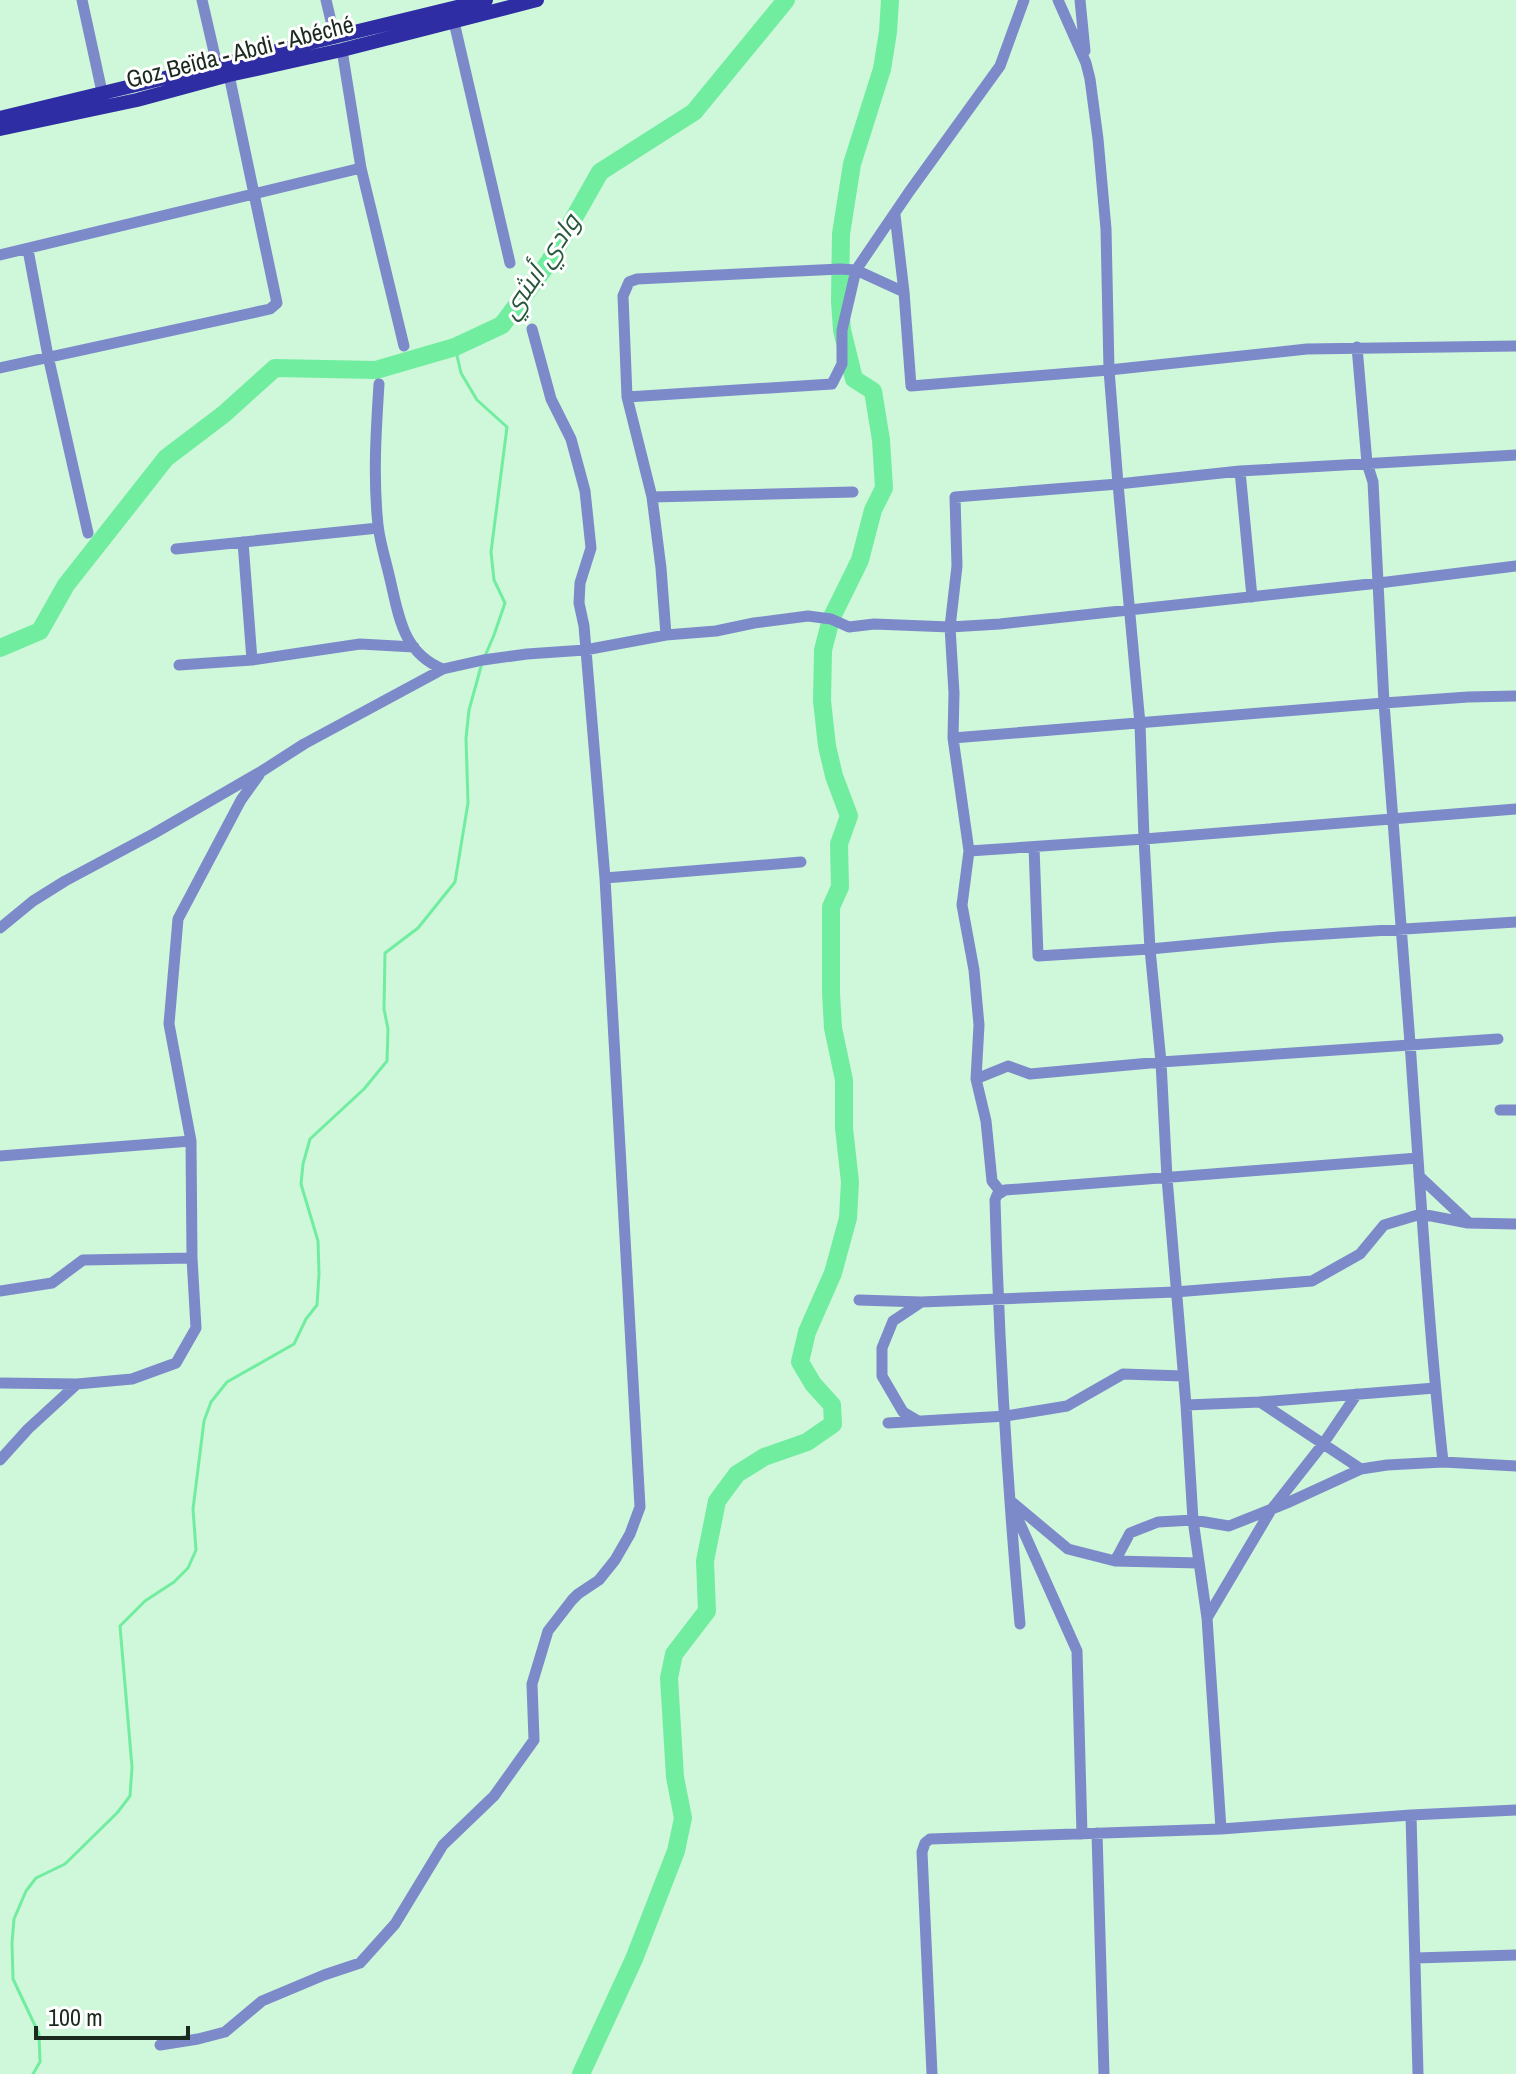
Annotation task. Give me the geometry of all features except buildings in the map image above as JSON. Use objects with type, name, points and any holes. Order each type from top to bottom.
[{"type":"main road","points":[[0,118],[104,100],[338,44],[486,0]]},
{"type":"main road","points":[[455,10],[537,0]]},
{"type":"main road","name":"Goz Beïda - Abdi - Abéché","points":[[0,129],[104,100]]},
{"type":"street","points":[[82,0],[104,100]]},
{"type":"street","points":[[0,368],[277,303],[254,195],[202,0]]},
{"type":"street","points":[[326,0],[338,44],[361,168],[404,346]]},
{"type":"street","points":[[627,397],[832,384],[842,364],[842,330],[856,270],[1000,66],[1024,0]]},
{"type":"street","points":[[1058,0],[1086,63]]},
{"type":"street","points":[[1080,0],[1106,229],[1109,370],[1140,724],[1150,949],[1161,1062],[1193,1520],[1207,1618],[1221,1829]]},
{"type":"street","points":[[455,10],[510,263]]},
{"type":"street","points":[[0,255],[361,168]]},
{"type":"street","points":[[895,215],[911,386],[1109,370],[1307,349],[1516,346]]},
{"type":"street","points":[[28,250],[48,356],[88,533]]},
{"type":"street","points":[[666,635],[652,497],[627,397],[622,304],[629,282],[637,279],[840,269],[856,270],[904,292]]},
{"type":"street","points":[[160,2045],[225,2032],[262,2001],[360,1963],[395,1924],[443,1845],[494,1796],[534,1740],[532,1684],[548,1631],[578,1594],[599,1580],[615,1560],[630,1534],[640,1507],[605,878],[584,626],[579,603],[580,583],[591,548],[585,491],[571,439],[551,399],[532,329]]},
{"type":"street","points":[[1357,347],[1367,463],[1373,482],[1392,819],[1443,1462]]},
{"type":"street","points":[[379,384],[375,440],[378,528],[401,625],[414,647],[443,669]]},
{"type":"street","points":[[1000,1191],[992,1181],[986,1121],[976,1079],[979,1025],[976,984],[962,905],[969,851],[953,738],[950,627],[957,566],[955,497],[1240,471],[1516,455]]},
{"type":"street","points":[[1240,471],[1252,597]]},
{"type":"street","points":[[652,497],[853,492]]},
{"type":"street","points":[[176,549],[378,528]]},
{"type":"street","points":[[243,542],[252,660]]},
{"type":"street","points":[[0,928],[33,901],[65,881],[153,834],[304,744],[443,669],[483,660],[585,650],[666,635],[716,631],[808,616],[831,619],[849,627],[874,624],[950,627],[1252,597],[1516,566]]},
{"type":"street","points":[[179,665],[252,660],[360,644],[414,647]]},
{"type":"street","points":[[953,738],[1384,703],[1516,696]]},
{"type":"street","points":[[0,1383],[77,1384],[132,1379],[176,1363],[196,1328],[191,1141],[169,1024],[178,919],[241,800],[262,771]]},
{"type":"street","points":[[969,851],[1516,809]]},
{"type":"street","points":[[1034,847],[1038,956],[1516,922]]},
{"type":"street","points":[[605,878],[801,862]]},
{"type":"street","points":[[976,1079],[1008,1066],[1030,1074],[1498,1039]]},
{"type":"street","points":[[1500,1110],[1516,1110]]},
{"type":"street","points":[[0,1156],[191,1141]]},
{"type":"street","points":[[1000,1191],[1418,1158]]},
{"type":"street","points":[[1419,1176],[1468,1223]]},
{"type":"street","points":[[1000,1191],[995,1200],[998,1299],[1009,1500],[1020,1624]]},
{"type":"street","points":[[859,1300],[921,1302],[1175,1292],[1312,1281],[1360,1254],[1384,1225],[1421,1214],[1468,1223],[1516,1224]]},
{"type":"street","points":[[0,1291],[52,1283],[83,1260],[192,1258]]},
{"type":"street","points":[[918,1421],[903,1412],[882,1376],[882,1348],[893,1321],[921,1302]]},
{"type":"street","points":[[888,1423],[1006,1416],[1067,1406],[1123,1374],[1183,1376]]},
{"type":"street","points":[[0,1460],[77,1384]]},
{"type":"street","points":[[1186,1405],[1435,1388]]},
{"type":"street","points":[[1207,1618],[1271,1510],[1323,1444],[1357,1394]]},
{"type":"street","points":[[1260,1402],[1361,1469]]},
{"type":"street","points":[[1115,1561],[1130,1533],[1158,1522],[1193,1520],[1229,1526],[1361,1469],[1443,1462],[1516,1466]]},
{"type":"street","points":[[1009,1500],[1068,1549],[1115,1561],[1199,1563]]},
{"type":"street","points":[[1009,1500],[1077,1651],[1082,1834]]},
{"type":"street","points":[[932,2074],[922,1852],[930,1839],[1221,1829],[1516,1810]]},
{"type":"street","points":[[1411,1815],[1418,2074]]},
{"type":"street","points":[[1097,1833],[1104,2074]]},
{"type":"street","points":[[1415,1958],[1516,1955]]},
{"type":"waterway","name":"وادي أبشي","points":[[0,648],[40,631],[66,585],[166,458],[224,414],[275,368],[376,370],[455,347],[502,325],[549,262],[600,172],[694,112],[786,0]]},
{"type":"waterway","points":[[581,2074],[634,1959],[676,1851],[683,1818],[675,1777],[669,1678],[674,1654],[707,1611],[705,1561],[717,1501],[737,1474],[764,1457],[807,1442],[833,1424],[832,1405],[813,1384],[800,1362],[807,1332],[833,1273],[848,1218],[850,1182],[844,1128],[844,1080],[833,1028],[831,993],[831,907],[840,887],[839,844],[849,816],[827,746],[822,701],[823,650],[831,619],[860,560],[873,510],[884,488],[881,440],[873,391],[854,379],[842,330],[840,301],[841,234],[852,164],[882,69],[890,0]]},
{"type":"waterway","points":[[455,347],[461,373],[477,400],[507,427],[491,552],[494,580],[505,603],[485,656]]},
{"type":"waterway","points":[[33,2074],[40,2062],[39,2034],[13,1979],[14,1919],[26,1891],[36,1878],[65,1864],[130,1796],[132,1767],[120,1626],[145,1601],[174,1582],[188,1568],[196,1550],[193,1509],[204,1421],[211,1402],[227,1382],[294,1344],[317,1305],[318,1241],[301,1184],[303,1164],[310,1139],[364,1089],[387,1061],[385,953],[418,928],[455,882],[468,803],[466,738],[469,710],[482,663]]}]
